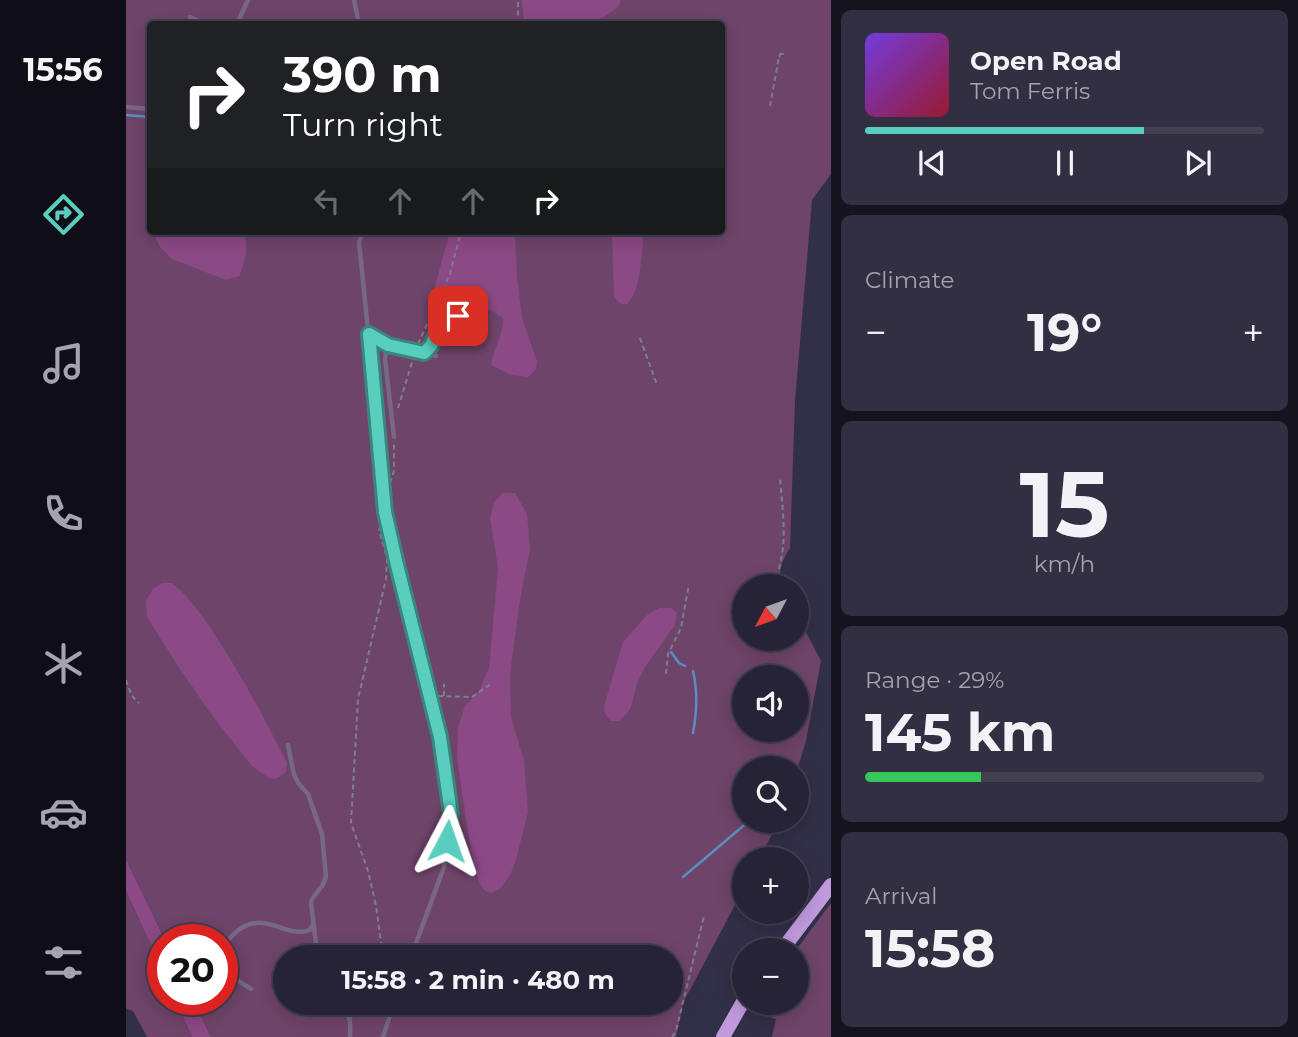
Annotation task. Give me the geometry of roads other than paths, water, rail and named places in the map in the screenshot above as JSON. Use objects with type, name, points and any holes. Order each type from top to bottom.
[{"type":"main road","points":[[791,938],[831,885]]},
{"type":"main road","points":[[723,1037],[735,1015]]},
{"type":"lane","points":[[238,21],[248,0]]},
{"type":"lane","points":[[354,0],[358,21]]},
{"type":"lane","points":[[190,17],[199,21]]},
{"type":"lane","points":[[126,107],[147,109]]},
{"type":"lane","points":[[362,235],[359,242],[385,512],[440,737],[451,814],[444,867],[415,945]]},
{"type":"lane","points":[[424,353],[431,346],[441,323],[458,316],[477,319]]},
{"type":"lane","points":[[369,334],[387,344],[436,356]]},
{"type":"lane","points":[[387,344],[385,359],[394,437]]},
{"type":"lane","points":[[288,745],[294,775],[307,794],[322,834],[326,877],[312,899],[316,945]]},
{"type":"lane","points":[[251,989],[230,974],[225,966],[224,951],[233,934],[253,923],[266,923],[300,932],[310,929],[313,923]]},
{"type":"lane","points":[[349,1015],[350,1037]]},
{"type":"lane","points":[[383,1037],[390,1015]]},
{"type":"waterway","points":[[126,115],[147,117]]},
{"type":"waterway","points":[[671,652],[679,663],[685,666]]},
{"type":"waterway","points":[[693,671],[696,702],[693,733]]},
{"type":"waterway","points":[[683,877],[735,833]]}]
